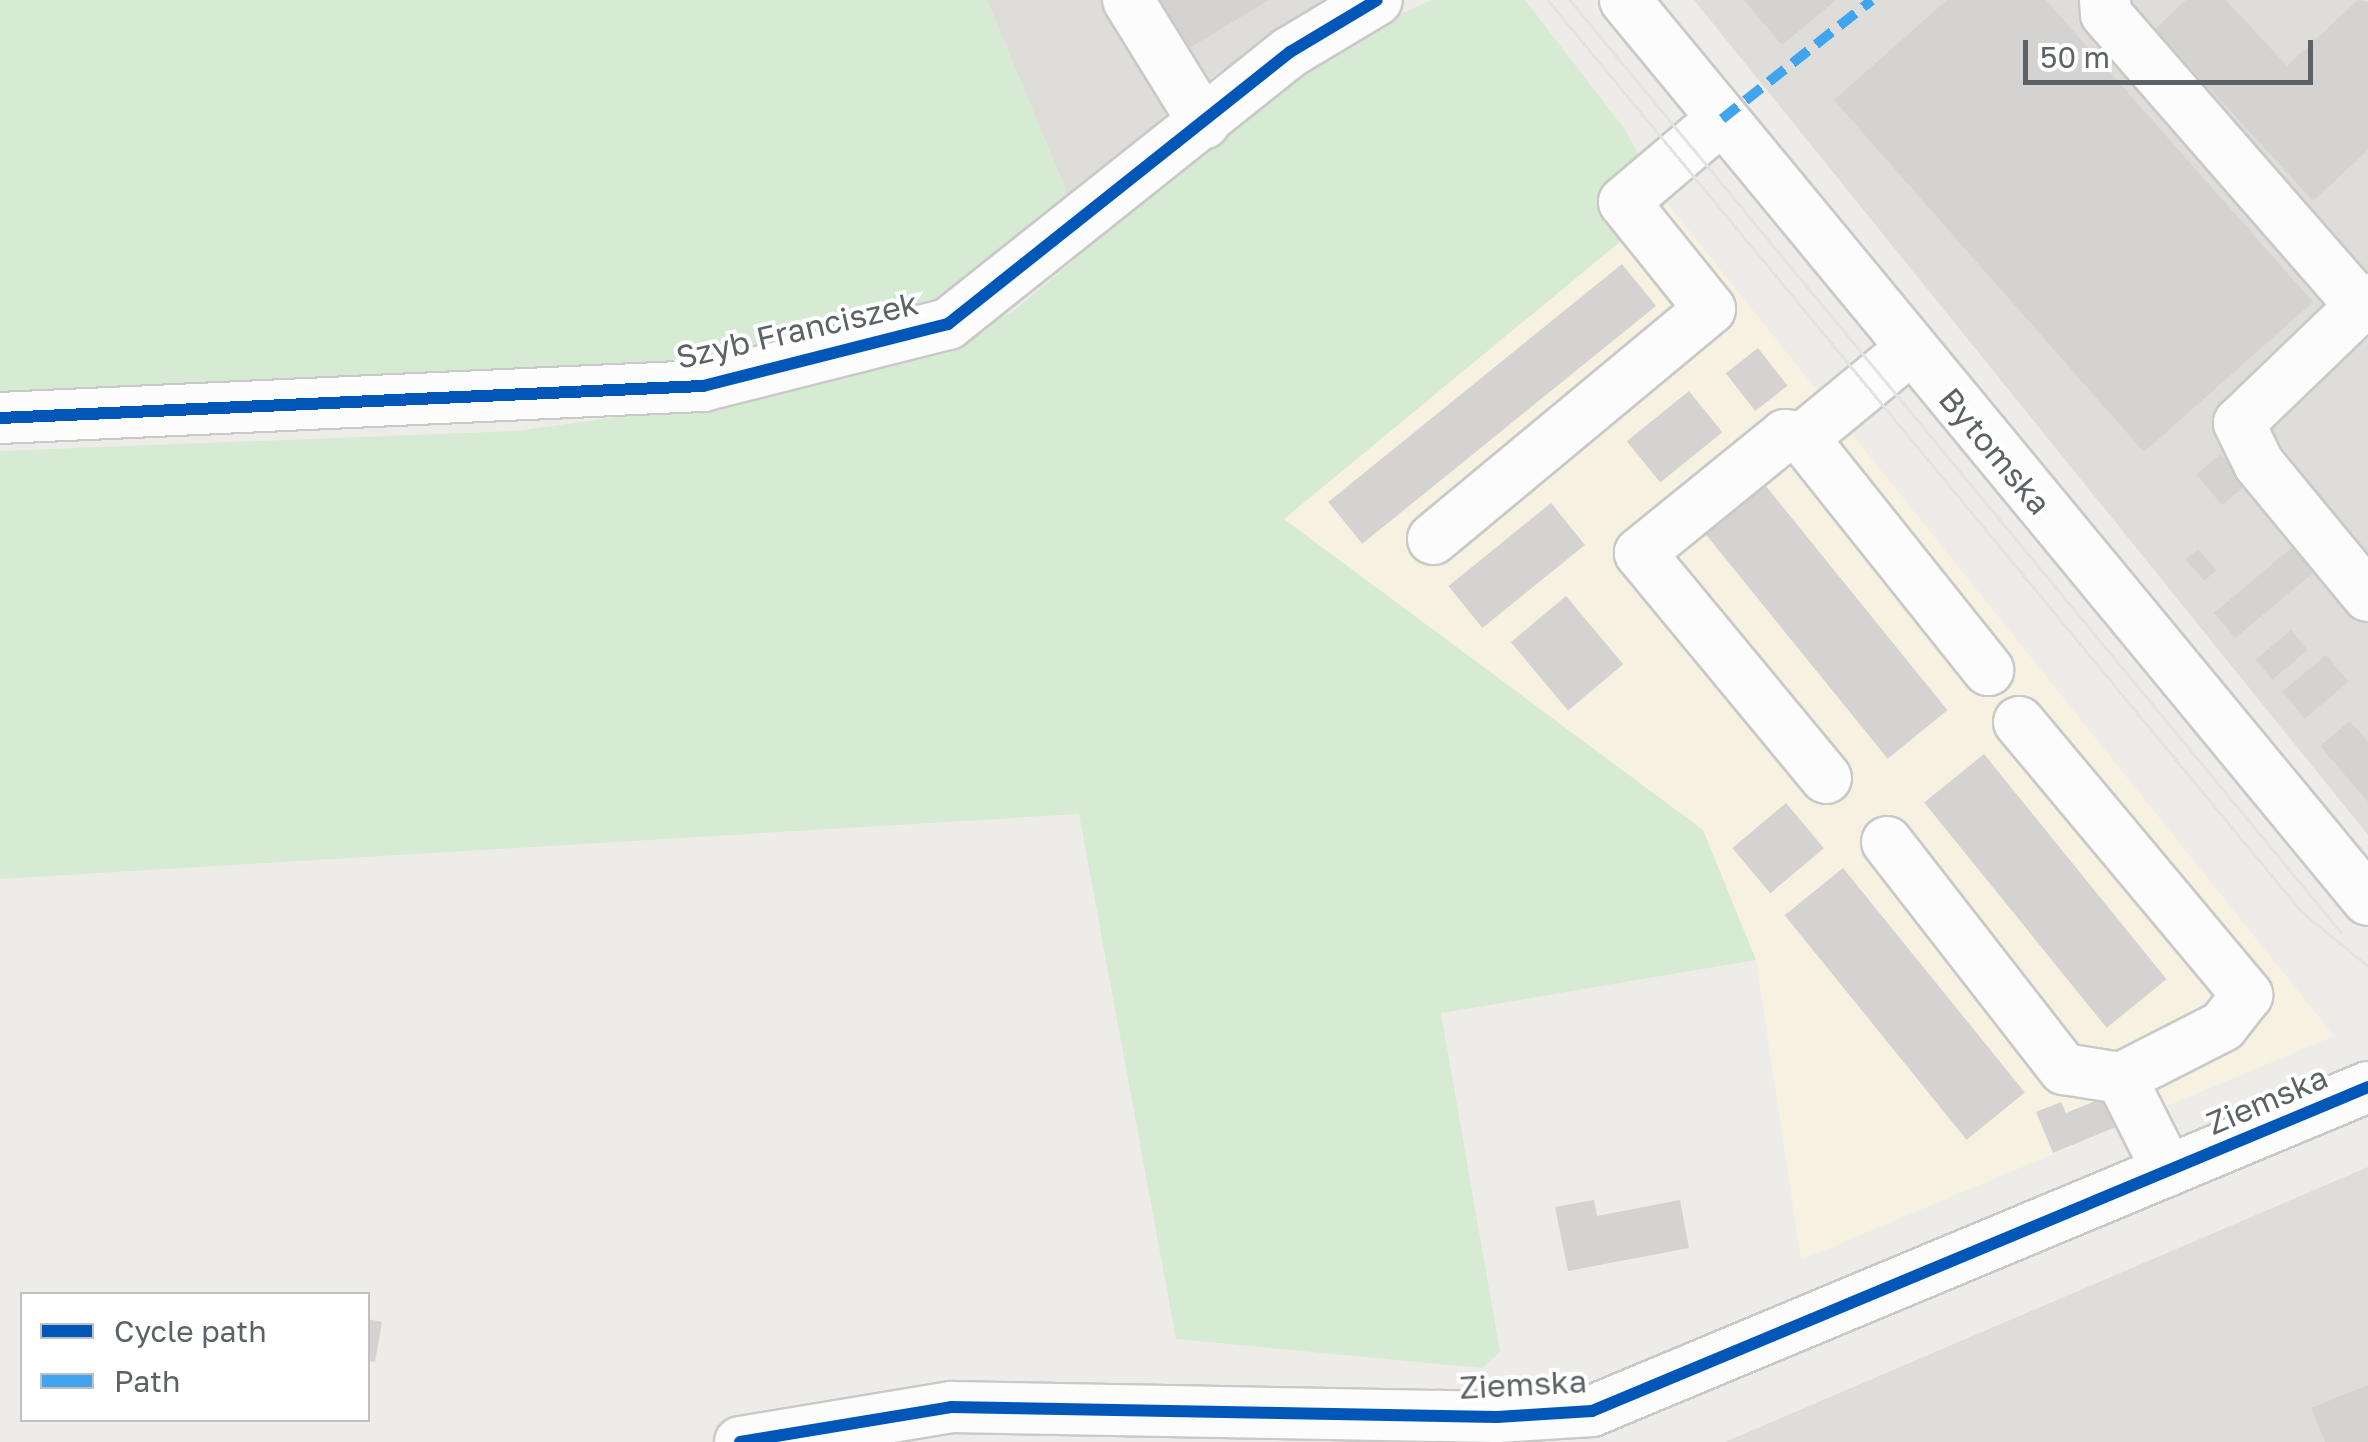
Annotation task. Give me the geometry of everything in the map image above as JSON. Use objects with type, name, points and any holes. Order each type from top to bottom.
[{"type":"street","points":[[1128,0],[1204,123]]},
{"type":"street","name":"Szyb Franciszek","points":[[0,418],[703,386],[948,324],[1290,52],[1377,0]]},
{"type":"street","name":"Bytomska","points":[[1624,0],[1911,349],[2359,869]]},
{"type":"street","points":[[2105,0],[2106,14],[2364,303],[2239,424],[2259,464],[2368,596]]},
{"type":"street","points":[[1433,539],[1710,308],[1624,202],[1722,120]]},
{"type":"street","points":[[1803,438],[1911,349]]},
{"type":"street","points":[[1826,778],[1640,553],[1785,435],[1803,438],[1988,670]]},
{"type":"street","points":[[1887,842],[2064,1070],[2121,1078],[2223,1026],[2248,994],[2019,722]]},
{"type":"street","points":[[2121,1078],[2168,1171]]},
{"type":"street","name":"Ziemska","points":[[740,1442],[951,1407],[1498,1418],[1592,1411],[2368,1087]]},
{"type":"shaded area","points":[[987,0],[1323,0],[1186,95],[1071,203]]},
{"type":"shaded area","points":[[1694,0],[2368,0],[2368,835]]},
{"type":"shaded area","points":[[1667,203],[2334,1036],[1801,1260],[1756,960],[1703,830],[1283,519]]},
{"type":"shaded area","points":[[2368,1167],[2368,1442],[1725,1442]]},
{"type":"green space","points":[[0,0],[987,0],[1071,203],[982,282],[856,329],[616,377],[0,403]]},
{"type":"green space","points":[[1432,0],[1525,0],[1623,127],[1667,203],[1284,519],[1703,830],[1756,960],[1441,1013],[1500,1352],[1482,1368],[1176,1339],[1079,814],[0,879],[0,451],[516,431],[733,401],[896,365],[1012,312],[1237,123],[1363,31]]},
{"type":"building","points":[[1149,0],[1269,0],[1181,53]]},
{"type":"building","points":[[1744,0],[1836,0],[1782,45]]},
{"type":"building","points":[[1947,0],[2046,0],[2313,302],[2144,452],[1834,100]]},
{"type":"building","points":[[2186,0],[2226,0],[2287,66],[2358,0],[2368,2],[2368,150],[2313,201],[2155,29]]},
{"type":"building","points":[[1622,264],[1656,306],[1362,544],[1328,502]]},
{"type":"building","points":[[1758,348],[1788,386],[1755,411],[1726,373]]},
{"type":"building","points":[[1689,391],[1722,432],[1660,483],[1627,441]]},
{"type":"building","points":[[2221,454],[2247,485],[2222,505],[2196,475]]},
{"type":"building","points":[[1765,485],[1948,710],[1888,759],[1705,533]]},
{"type":"building","points":[[1551,503],[1585,545],[1482,628],[1448,586]]},
{"type":"building","points":[[2296,544],[2317,569],[2235,638],[2214,613]]},
{"type":"building","points":[[2198,549],[2216,570],[2204,581],[2186,559]]},
{"type":"building","points":[[1566,596],[1623,664],[1568,710],[1511,642]]},
{"type":"building","points":[[2291,630],[2308,650],[2272,679],[2256,660]]},
{"type":"building","points":[[2326,655],[2348,682],[2305,718],[2282,692]]},
{"type":"building","points":[[2350,721],[2368,742],[2368,802],[2320,746]]},
{"type":"building","points":[[1984,754],[2167,979],[2107,1028],[1924,802]]},
{"type":"building","points":[[1786,803],[1824,848],[1770,893],[1732,848]]},
{"type":"building","points":[[1843,868],[2025,1093],[1967,1140],[1785,915]]},
{"type":"building","points":[[2105,1097],[2116,1127],[2053,1153],[2036,1112],[2061,1102],[2066,1113]]},
{"type":"building","points":[[1594,1200],[1597,1216],[1680,1200],[1689,1248],[1568,1271],[1555,1207]]},
{"type":"building","points":[[370,1319],[382,1322],[375,1362],[370,1361]]},
{"type":"building","points":[[2368,1385],[2368,1442],[2325,1442],[2311,1408]]},
{"type":"tram line","points":[[1548,0],[2302,912],[2368,966]]},
{"type":"tram line","points":[[1570,0],[2341,932]]},
{"type":"marked path","points":[[1722,119],[1872,0]]},
{"type":"cycle path","points":[[0,418],[703,386],[948,324],[1290,52],[1377,0]]},
{"type":"cycle path","points":[[740,1442],[951,1407],[1497,1417],[1592,1411],[2368,1087]]}]
